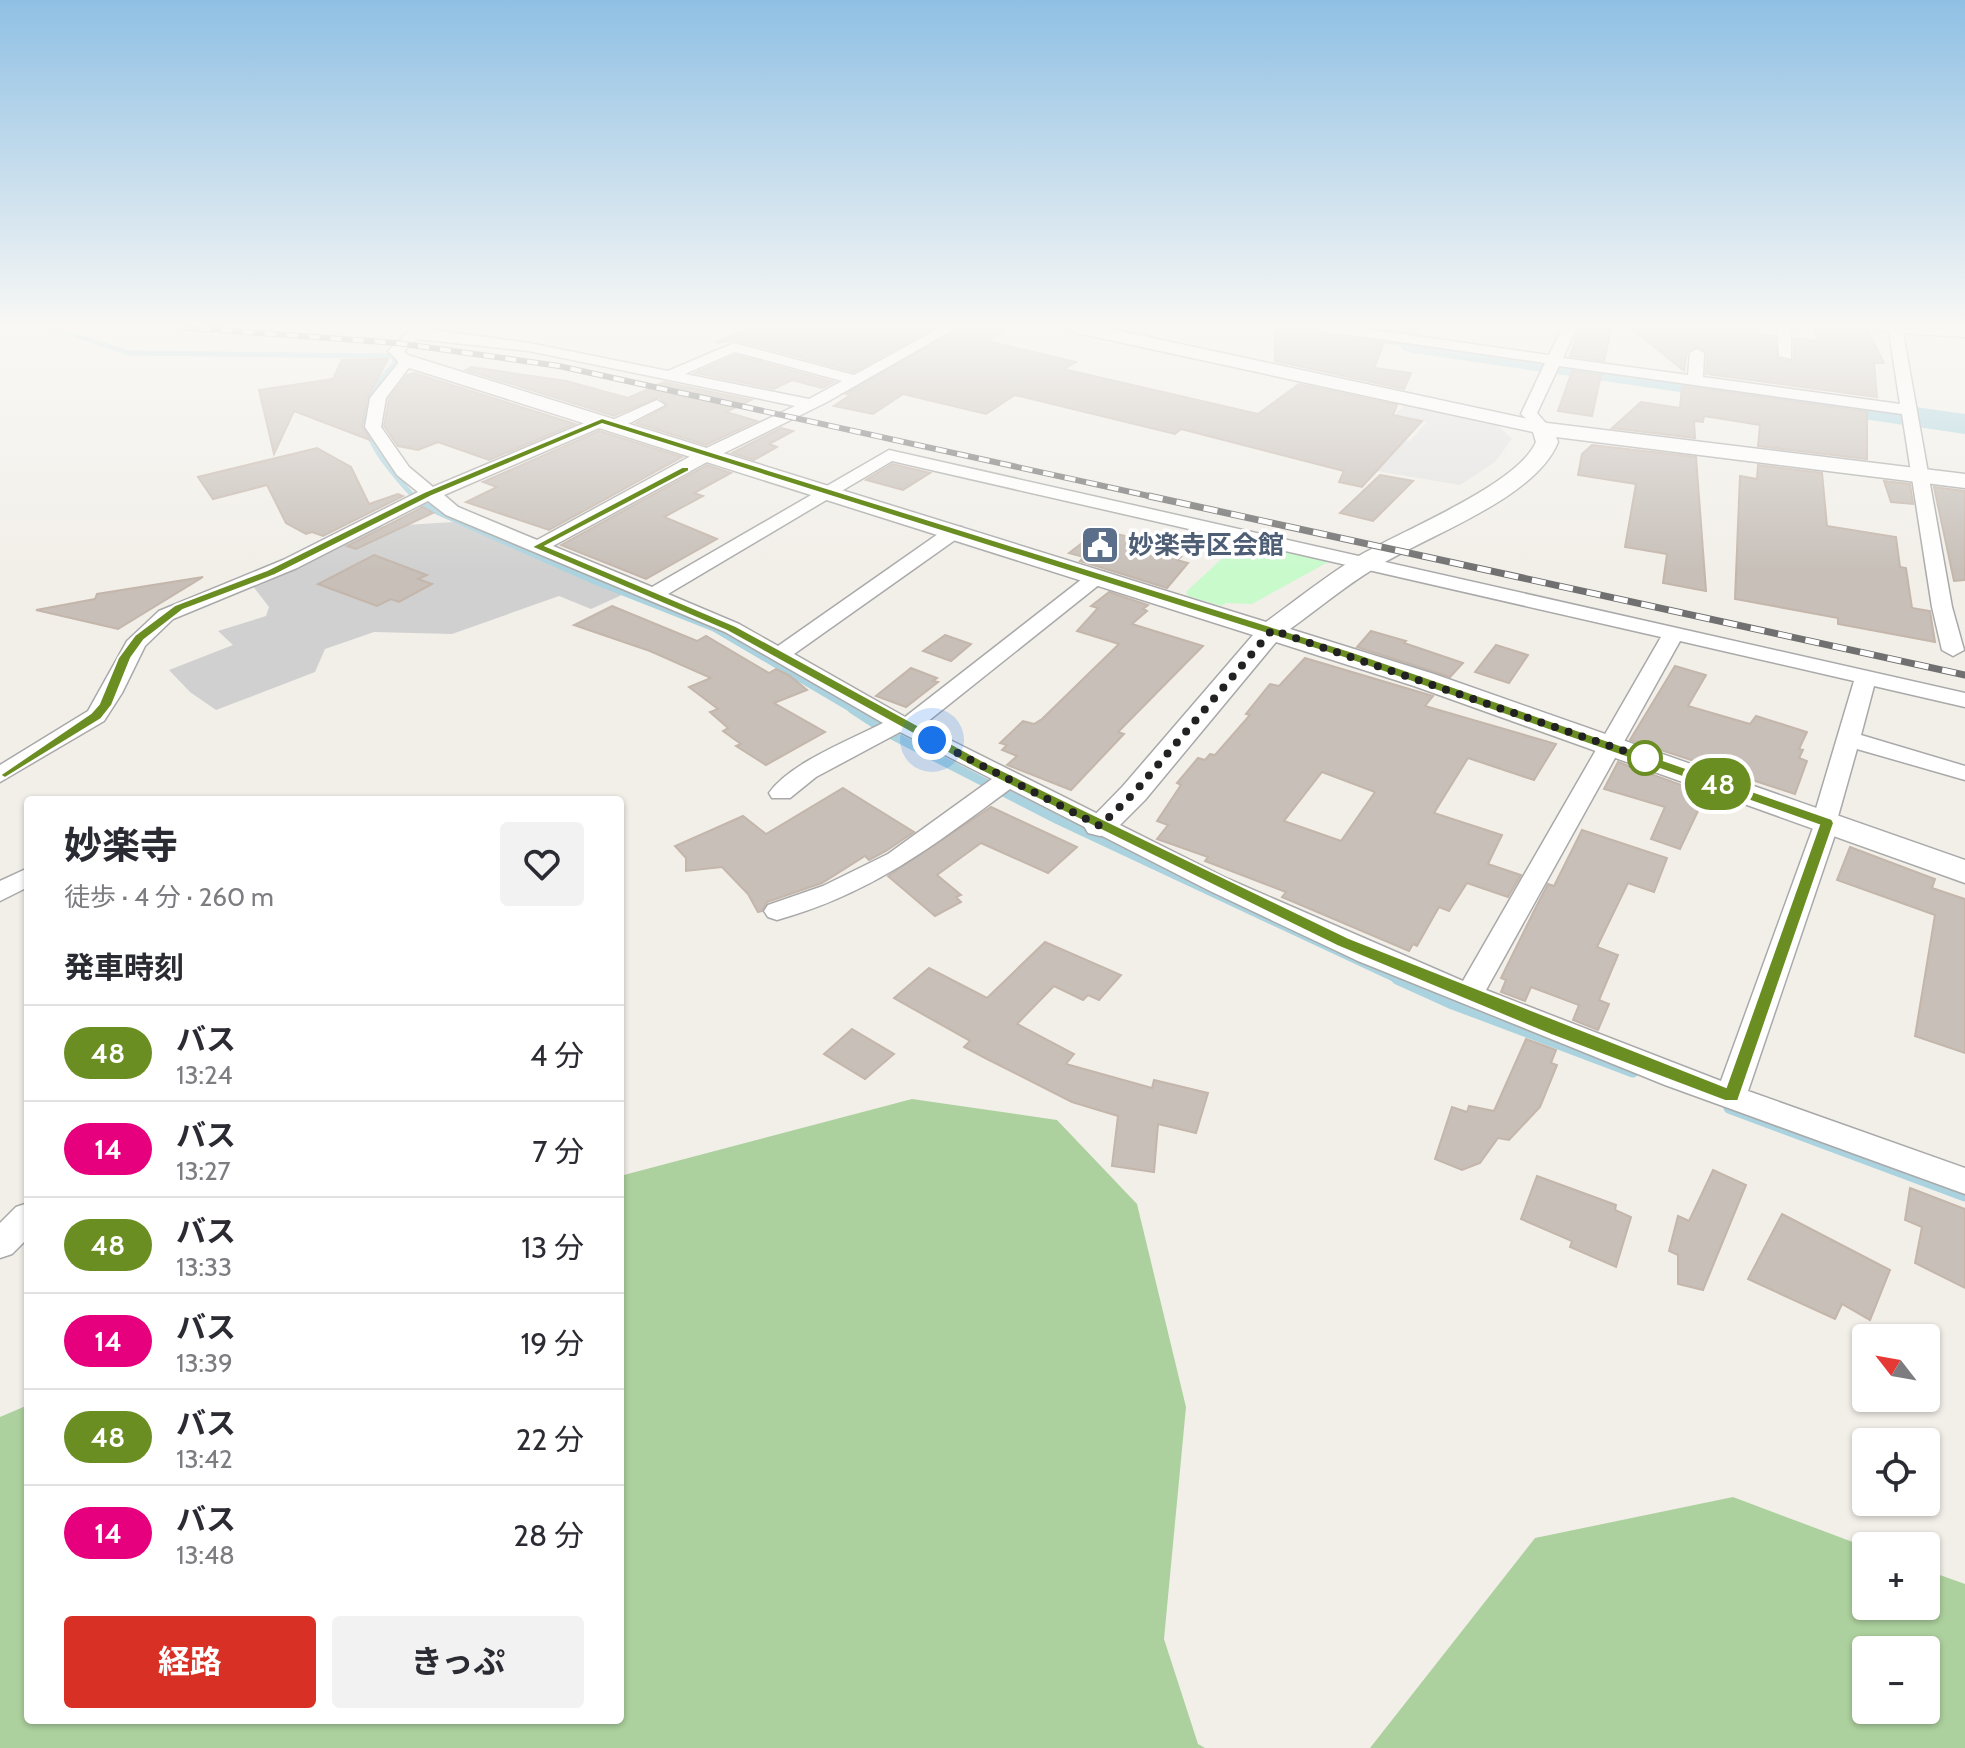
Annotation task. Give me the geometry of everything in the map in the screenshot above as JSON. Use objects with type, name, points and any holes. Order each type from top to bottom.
[{"type":"street","points":[[376,409],[373,427],[403,471],[452,511],[732,628],[903,725],[1008,779],[1368,954],[1731,1096],[1965,1181]]},
{"type":"street","points":[[561,409],[1272,630],[1965,872]]},
{"type":"street","points":[[0,775],[96,716],[106,705],[124,658],[154,624],[179,608],[271,573],[428,494],[647,409]]},
{"type":"street","points":[[537,547],[802,409]]},
{"type":"street","points":[[1453,409],[1542,428],[1965,481]]},
{"type":"street","points":[[1100,826],[1134,793],[1272,630],[1365,563],[1499,490],[1541,457],[1547,442],[1542,428],[1529,414],[1532,409]]},
{"type":"street","points":[[1897,409],[1907,410],[1953,650]]},
{"type":"street","points":[[653,595],[889,455],[1965,700]]},
{"type":"street","points":[[780,654],[955,531]]},
{"type":"street","points":[[781,793],[808,772],[903,725],[1098,576]]},
{"type":"street","points":[[1469,995],[1673,635]]},
{"type":"street","points":[[1731,1096],[1825,822],[1866,677]]},
{"type":"street","points":[[1848,739],[1965,773]]},
{"type":"street","points":[[777,911],[832,892],[897,860],[1008,779]]},
{"type":"street","points":[[0,892],[24,878]]},
{"type":"street","points":[[0,1244],[24,1221]]},
{"type":"shaded area","points":[[1401,409],[1432,409],[1494,422],[1512,439],[1495,462],[1460,485],[1347,466],[1375,434],[1410,441],[1427,422],[1395,415]]},
{"type":"shaded area","points":[[454,522],[624,594],[591,609],[559,596],[452,634],[374,632],[325,649],[315,672],[216,710],[190,692],[169,670],[233,645],[218,631],[266,616],[269,607],[252,585],[372,527]]},
{"type":"green space","points":[[1245,537],[1325,556],[1330,561],[1252,604],[1226,603],[1222,606],[1188,596],[1186,592]]},
{"type":"green space","points":[[912,1099],[1057,1120],[1137,1204],[1186,1407],[1164,1639],[1198,1744],[1205,1748],[0,1748],[0,1417],[24,1407],[24,1724],[624,1724],[624,1175]]},
{"type":"green space","points":[[1733,1497],[1852,1542],[1852,1620],[1940,1620],[1940,1575],[1965,1584],[1965,1748],[1370,1748],[1535,1538]]},
{"type":"building","points":[[263,409],[365,409],[362,426],[370,440],[294,411],[274,454]]},
{"type":"building","points":[[387,409],[526,409],[575,424],[489,460],[438,442],[418,450],[398,446],[384,426]]},
{"type":"building","points":[[590,409],[632,409],[614,416]]},
{"type":"building","points":[[663,409],[733,409],[726,412],[757,421],[706,445],[636,423]]},
{"type":"building","points":[[847,409],[881,409],[873,414]]},
{"type":"building","points":[[963,409],[994,409],[986,414]]},
{"type":"building","points":[[1071,409],[1234,409],[1258,414],[1265,409],[1396,409],[1393,415],[1422,421],[1362,487],[1339,482],[1344,471],[1181,429],[1175,434]]},
{"type":"building","points":[[1559,409],[1594,409],[1592,416],[1558,411]]},
{"type":"building","points":[[1634,409],[1843,409],[1867,412],[1867,459],[1758,446],[1760,425],[1704,416],[1703,422],[1694,421],[1695,438],[1612,428]]},
{"type":"building","points":[[781,428],[793,431],[769,444],[777,447],[754,460],[732,453]]},
{"type":"building","points":[[599,431],[682,457],[549,530],[466,502],[497,487],[483,482]]},
{"type":"building","points":[[1592,445],[1696,457],[1706,591],[1663,583],[1667,554],[1625,547],[1636,484],[1578,475],[1582,454]]},
{"type":"building","points":[[317,448],[351,467],[369,504],[398,494],[403,496],[323,536],[312,532],[306,534],[286,523],[267,485],[213,499],[198,477]]},
{"type":"building","points":[[892,464],[930,473],[903,490],[866,480]]},
{"type":"building","points":[[707,465],[731,473],[694,493],[703,496],[664,517],[717,539],[646,579],[561,545]]},
{"type":"building","points":[[1758,465],[1822,473],[1827,526],[1896,537],[1900,567],[1906,568],[1912,608],[1930,611],[1935,642],[1838,624],[1838,618],[1735,599],[1740,476],[1757,479]]},
{"type":"building","points":[[1380,475],[1413,481],[1373,521],[1340,513]]},
{"type":"building","points":[[1884,481],[1910,484],[1913,504],[1891,502]]},
{"type":"building","points":[[1934,487],[1965,491],[1965,580],[1954,581]]},
{"type":"building","points":[[423,507],[433,513],[356,549],[347,546]]},
{"type":"building","points":[[1099,530],[1165,545],[1159,551],[1181,557],[1177,560],[1188,563],[1167,588],[1080,561],[1084,557],[1069,553]]},
{"type":"building","points":[[374,555],[427,575],[418,579],[432,584],[399,602],[391,599],[377,606],[318,584]]},
{"type":"building","points":[[203,577],[118,629],[36,610],[95,599],[97,594]]},
{"type":"building","points":[[1109,592],[1148,605],[1143,609],[1147,611],[1132,624],[1203,646],[1118,732],[1124,734],[1071,790],[1007,765],[1017,756],[1002,750],[1007,745],[1000,743],[1023,721],[1034,724],[1042,719],[1119,644],[1077,631],[1098,608],[1091,606]]},
{"type":"building","points":[[612,606],[697,641],[706,636],[769,673],[776,669],[789,675],[807,690],[774,703],[825,732],[766,765],[736,746],[741,744],[723,731],[728,728],[710,712],[718,709],[689,687],[711,678],[650,651],[574,625]]},
{"type":"building","points":[[1371,631],[1463,663],[1450,677],[1357,647]]},
{"type":"building","points":[[945,635],[971,644],[951,661],[923,651]]},
{"type":"building","points":[[1496,645],[1528,655],[1509,683],[1475,672]]},
{"type":"building","points":[[1305,658],[1433,696],[1425,706],[1556,744],[1534,780],[1468,758],[1434,813],[1502,835],[1488,864],[1521,875],[1508,897],[1467,883],[1449,911],[1439,907],[1417,946],[1413,944],[1409,951],[1282,897],[1286,892],[1205,861],[1208,857],[1157,839],[1168,825],[1157,821],[1181,785],[1177,783],[1198,758],[1205,760],[1210,754],[1215,755],[1250,715],[1246,714],[1270,684],[1279,686]],"holes":[[[1322,772],[1375,792],[1341,841],[1284,821]]]},
{"type":"building","points":[[1675,666],[1706,675],[1688,706],[1750,724],[1756,716],[1807,732],[1799,749],[1803,750],[1799,758],[1807,761],[1795,794],[1630,740]]},
{"type":"building","points":[[911,668],[937,678],[933,681],[938,682],[906,707],[876,696]]},
{"type":"building","points":[[1618,762],[1706,794],[1680,849],[1651,839],[1665,807],[1604,789]]},
{"type":"building","points":[[843,788],[914,832],[886,851],[869,860],[865,856],[822,883],[767,902],[762,911],[758,912],[748,894],[722,867],[686,871],[686,858],[675,846],[743,816],[766,834]]},
{"type":"building","points":[[991,807],[1077,847],[1048,873],[981,843],[937,875],[961,895],[956,897],[961,902],[935,916],[888,876]]},
{"type":"building","points":[[1582,830],[1667,858],[1654,892],[1628,883],[1597,947],[1618,955],[1599,1000],[1609,1004],[1598,1030],[1573,1020],[1579,1005],[1531,987],[1525,1001],[1501,992],[1506,980],[1501,978],[1536,907],[1548,884],[1554,886]]},
{"type":"building","points":[[1850,847],[1935,879],[1932,888],[1965,899],[1965,1053],[1915,1036],[1935,915],[1837,880]]},
{"type":"building","points":[[1045,942],[1121,975],[1099,1000],[1088,995],[1083,1000],[1054,986],[1017,1024],[1074,1054],[1066,1064],[1152,1088],[1154,1080],[1208,1093],[1196,1133],[1158,1124],[1154,1172],[1112,1166],[1118,1116],[1072,1102],[964,1047],[970,1041],[894,998],[929,968],[987,998]]},
{"type":"building","points":[[852,1029],[894,1054],[865,1079],[824,1054]]},
{"type":"building","points":[[1526,1039],[1556,1050],[1551,1063],[1557,1065],[1540,1107],[1509,1140],[1498,1138],[1480,1163],[1462,1170],[1435,1159],[1452,1107],[1467,1112],[1469,1106],[1494,1111]]},
{"type":"building","points":[[1713,1170],[1746,1185],[1703,1290],[1678,1284],[1678,1255],[1669,1251],[1678,1216],[1689,1221]]},
{"type":"building","points":[[1537,1176],[1616,1205],[1615,1210],[1631,1217],[1616,1267],[1570,1247],[1572,1241],[1521,1219]]},
{"type":"building","points":[[1910,1188],[1965,1209],[1965,1288],[1915,1263],[1922,1227],[1905,1220]]},
{"type":"building","points":[[1782,1214],[1890,1270],[1870,1320],[1842,1304],[1835,1319],[1748,1279]]},
{"type":"waterway","points":[[365,409],[365,423],[377,451],[415,498]]},
{"type":"waterway","points":[[1857,409],[1965,424]]},
{"type":"waterway","points":[[415,498],[421,504],[595,581],[714,628],[855,711]]},
{"type":"waterway","points":[[852,709],[892,735],[1058,820],[1402,981]]},
{"type":"waterway","points":[[1397,979],[1450,1003],[1633,1072]]},
{"type":"waterway","points":[[1729,1108],[1965,1196]]},
{"type":"railway","points":[[752,409],[1158,498]]},
{"type":"railway","points":[[1149,496],[1965,675]]},
{"type":"bus line","name":"48","points":[[0,775],[96,716],[106,705],[124,658],[139,637],[179,608],[271,573],[428,494],[602,421],[1272,630],[1451,689],[1827,823],[1731,1096],[1393,964],[1219,885],[901,724],[732,628],[537,547],[686,469]]},
{"type":"place","name":"妙楽寺区会館","points":[[1100,545]]},
{"type":"route","points":[[932,740],[1100,826],[1134,793],[1272,630],[1645,758]]}]
